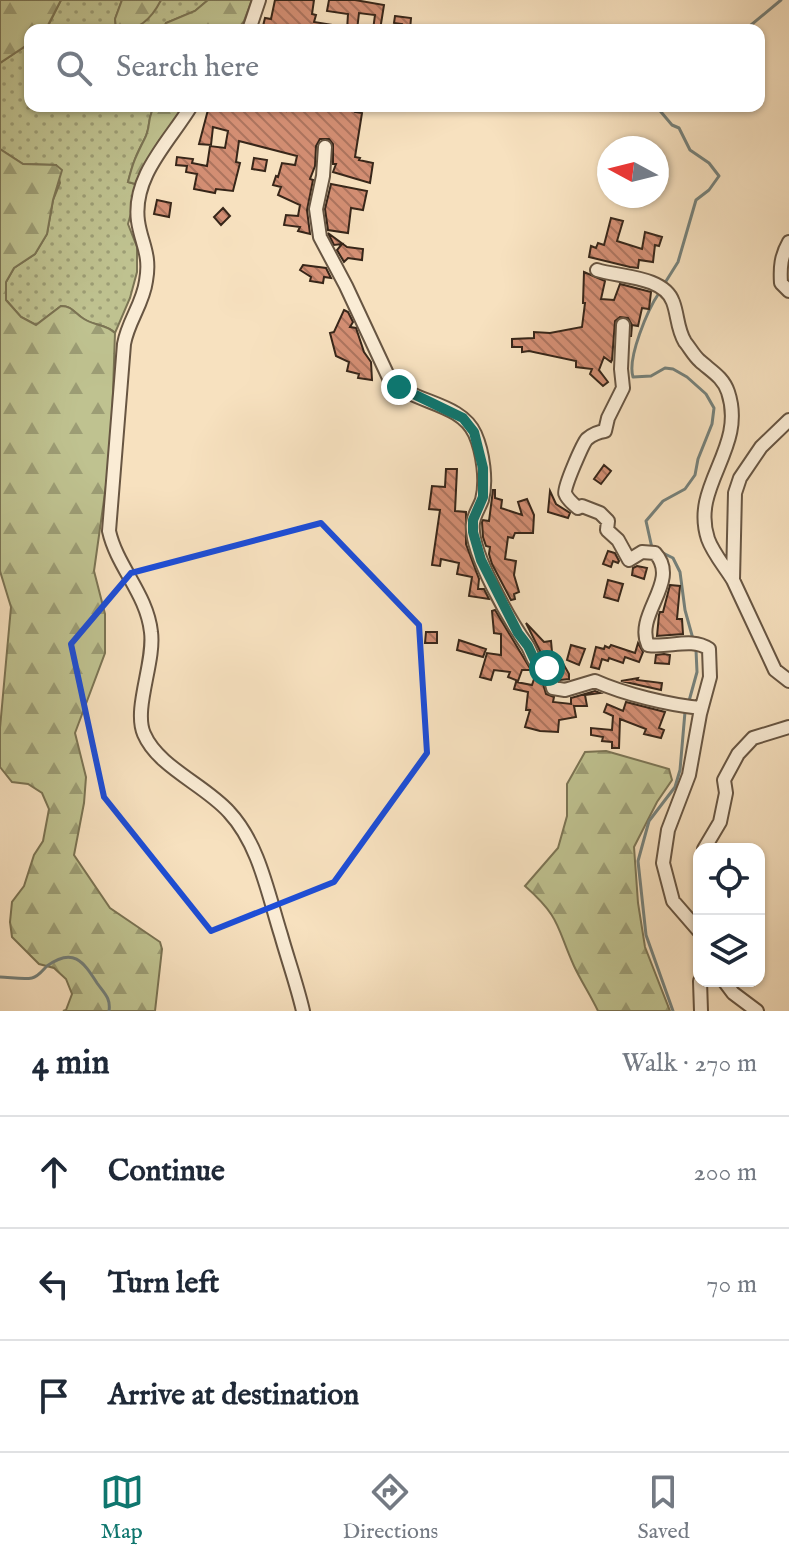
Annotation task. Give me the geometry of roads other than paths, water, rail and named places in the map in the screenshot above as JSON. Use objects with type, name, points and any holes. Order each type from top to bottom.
[{"type":"street","points":[[251,24],[259,0]]},
{"type":"street","points":[[187,112],[147,172],[140,192],[138,224],[148,260],[147,279],[124,344],[109,531],[117,557],[137,591],[150,622],[152,650],[140,719],[145,737],[162,758],[224,806],[241,826],[259,866],[303,1011]]},
{"type":"street","points":[[325,147],[316,209],[320,237],[389,378],[399,387],[463,418],[474,432],[483,468],[483,497],[473,520],[481,560],[535,661],[549,672],[553,688],[565,690],[595,681],[616,691],[701,708]]},
{"type":"street","points":[[789,242],[780,266],[781,283],[789,291]]},
{"type":"street","points":[[597,270],[662,288],[672,299],[681,336],[698,360],[714,372],[728,391],[734,421],[710,483],[705,526],[708,540],[733,580],[775,670],[789,681]]},
{"type":"street","points":[[623,325],[623,388],[605,431],[597,432],[581,448],[564,487],[565,494],[578,508],[582,506],[600,513],[608,521],[607,530],[618,540],[629,560],[642,552],[655,553],[659,557],[664,568],[663,580],[647,620],[645,639],[648,645],[674,647],[687,642],[706,645],[709,649],[710,677],[689,775],[668,830],[663,863],[673,901],[693,924]]},
{"type":"street","points":[[733,580],[735,493],[740,478],[761,447],[789,420]]},
{"type":"street","points":[[708,843],[720,822],[726,793],[724,780],[738,754],[753,738],[789,727]]},
{"type":"street","points":[[700,987],[701,1011]]},
{"type":"street","points":[[728,987],[757,1011]]},
{"type":"waterway","points":[[752,24],[781,0]]},
{"type":"waterway","points":[[661,112],[672,125],[679,128],[690,150],[709,163],[719,176],[709,190],[696,200],[678,262],[663,286]]},
{"type":"waterway","points":[[652,548],[646,521],[663,501],[685,489],[695,475],[712,424],[714,408],[706,394],[673,369],[665,368],[651,376],[633,377],[636,346],[649,310],[659,293]]},
{"type":"waterway","points":[[659,551],[673,558],[680,572],[693,639]]},
{"type":"waterway","points":[[689,701],[697,672],[696,650]]},
{"type":"waterway","points":[[673,1011],[646,935],[638,861],[649,821],[675,787],[680,770],[685,712]]},
{"type":"waterway","points":[[0,977],[32,978],[56,960],[71,957],[82,963],[92,975],[108,999],[109,1011]]}]
